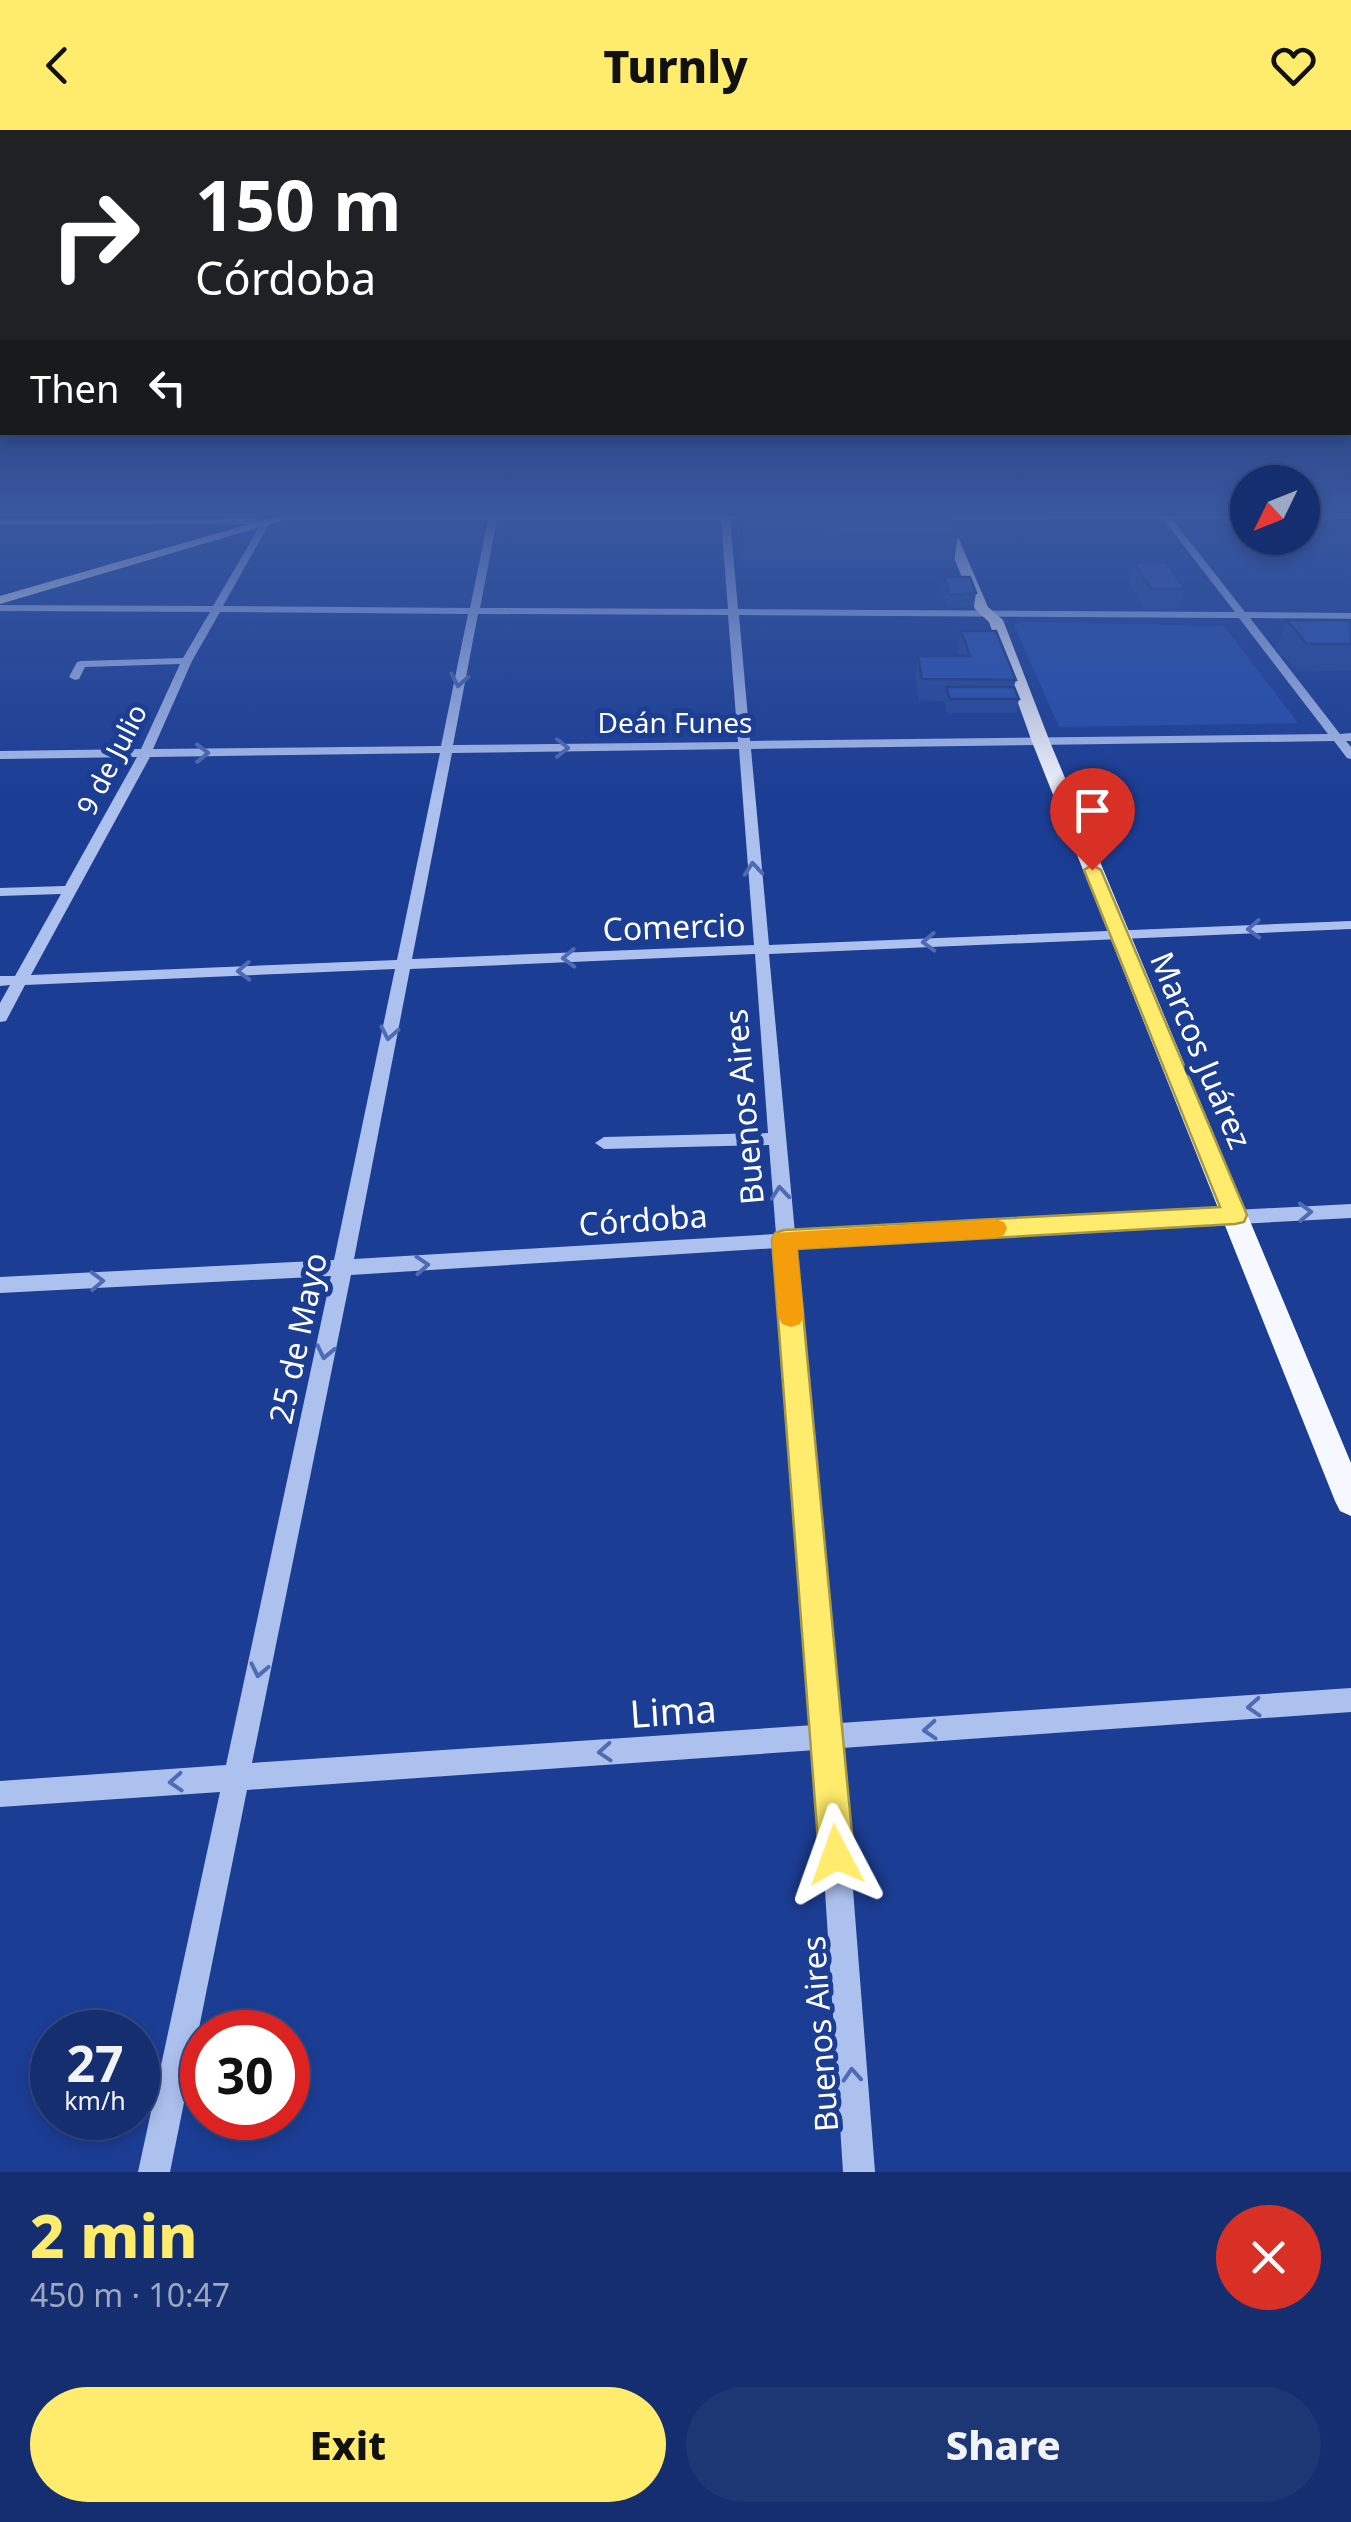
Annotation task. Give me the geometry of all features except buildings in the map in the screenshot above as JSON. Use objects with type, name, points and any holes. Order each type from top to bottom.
[{"type":"main road","name":"Marcos Juárez","points":[[985,611],[996,620],[1040,742],[1351,1501]]},
{"type":"street","name":"9 de Julio","points":[[0,1017],[145,754],[187,661],[218,611]]},
{"type":"street","name":"25 de Mayo","points":[[154,2172],[342,1270],[472,611]]},
{"type":"street","name":"Buenos Aires","points":[[732,611],[828,1736],[858,2172]]},
{"type":"street","points":[[757,611],[1351,616]]},
{"type":"street","points":[[1237,611],[1344,737],[1351,755]]},
{"type":"street","points":[[75,677],[82,664],[187,661]]},
{"type":"street","points":[[1031,718],[1050,731],[1092,741]]},
{"type":"street","name":"Deán Funes","points":[[0,755],[1344,737]]},
{"type":"street","points":[[0,892],[70,890]]},
{"type":"street","name":"Comercio","points":[[0,981],[1351,925]]},
{"type":"street","points":[[604,1143],[776,1139]]},
{"type":"street","name":"Córdoba","points":[[0,1285],[342,1270],[784,1240],[1351,1211]]},
{"type":"street","name":"Lima","points":[[0,1794],[1351,1700]]},
{"type":"shaded area","points":[[1022,622],[1224,626],[1298,723],[1059,727],[1014,625]]},
{"type":"slow traffic","points":[[791,1316],[784,1240],[995,1228]]},
{"type":"route","points":[[836,1855],[784,1240],[1235,1215],[1092,870]]}]
